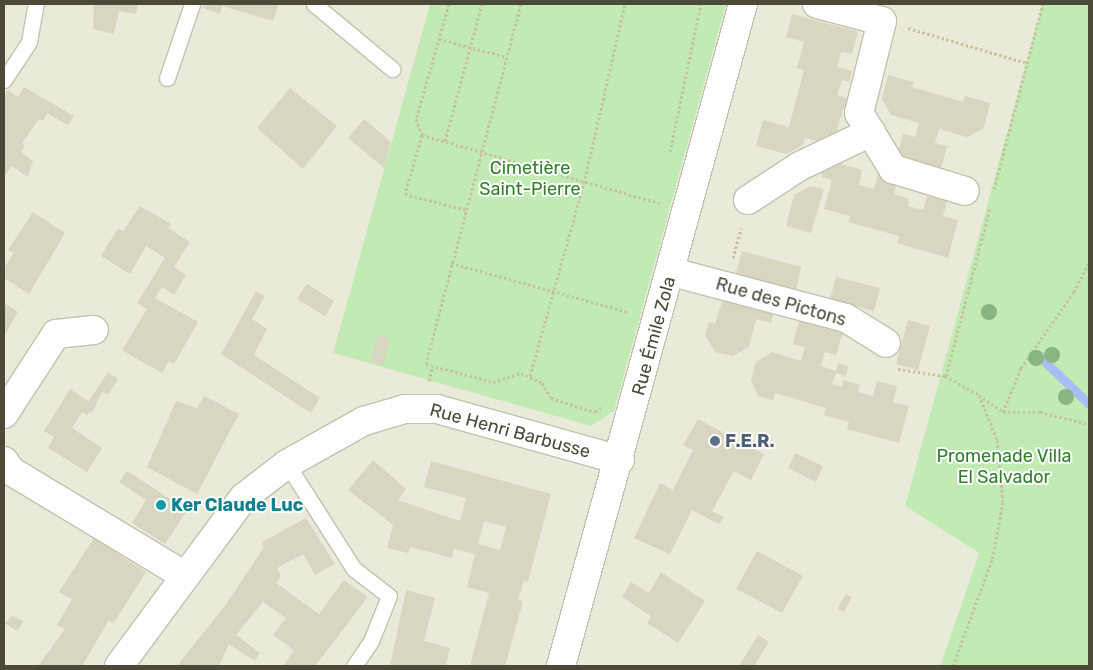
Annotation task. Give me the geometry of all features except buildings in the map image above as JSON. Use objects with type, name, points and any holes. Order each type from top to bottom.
[{"type":"street","name":"Rue Émile Zola","points":[[561,666],[672,272],[743,4]]},
{"type":"street","points":[[817,4],[884,12],[859,113],[893,169],[964,191]]},
{"type":"street","points":[[748,200],[800,166],[871,132]]},
{"type":"street","name":"Rue des Pictons","points":[[672,272],[846,318],[886,343]]},
{"type":"street","points":[[4,414],[56,334],[94,330]]},
{"type":"street","name":"Rue Henri Barbusse","points":[[119,666],[244,497],[288,464],[364,421],[382,414],[420,408],[475,418],[620,460]]},
{"type":"street","points":[[4,461],[11,470],[186,576]]},
{"type":"lane","points":[[4,80],[29,42],[36,4]]},
{"type":"lane","points":[[167,78],[192,4]]},
{"type":"lane","points":[[314,4],[392,69]]},
{"type":"lane","points":[[288,464],[354,569],[389,596],[371,641],[354,666]]},
{"type":"path","points":[[449,4],[416,119],[422,134],[405,194],[467,210]]},
{"type":"path","points":[[445,141],[482,4]]},
{"type":"path","points":[[521,4],[426,364],[493,382],[521,373],[542,383],[551,398],[595,412]]},
{"type":"path","points":[[530,376],[584,183],[625,4]]},
{"type":"path","points":[[884,12],[1028,63]]},
{"type":"path","points":[[439,39],[506,57]]},
{"type":"path","points":[[422,134],[481,153],[659,204]]},
{"type":"path","points":[[726,286],[748,200]]},
{"type":"path","points":[[1003,412],[1021,368],[1074,292],[1089,262]]},
{"type":"path","points":[[452,263],[631,312]]},
{"type":"path","points":[[886,343],[893,369],[946,376],[979,395],[1003,412],[1040,412],[1089,424]]},
{"type":"path","points":[[953,666],[992,560],[1003,502],[997,440],[979,395]]},
{"type":"shaded area","points":[[4,4],[1042,4],[905,506],[979,553],[940,666],[4,666]]},
{"type":"green space","name":"Cimetière Saint-Pierre","points":[[430,4],[726,4],[614,411],[591,426],[333,353]]},
{"type":"green space","name":"Promenade Villa El Salvador","points":[[1042,4],[1089,4],[1089,666],[940,666],[979,553],[905,506]]},
{"type":"waterway","points":[[1038,355],[1089,404]]},
{"type":"place","name":"F.E.R.","points":[[715,441]]},
{"type":"place","name":"Ker Claude Luc","points":[[161,505]]}]
